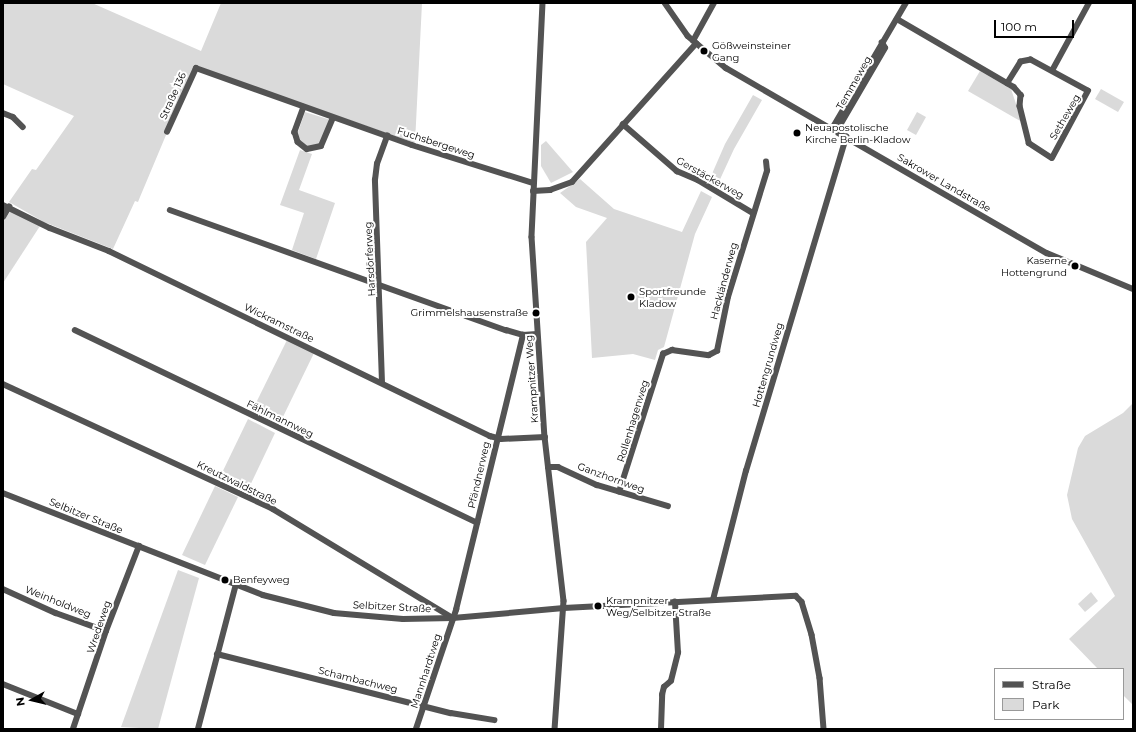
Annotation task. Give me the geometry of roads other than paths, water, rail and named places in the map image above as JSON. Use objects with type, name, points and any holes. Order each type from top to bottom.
[{"type":"street","name":"Krampnitzer Weg","points":[[543,3],[533,183],[532,238],[537,334],[545,437],[564,608],[555,729]]},
{"type":"street","name":"Sakrower Landstraße","points":[[665,3],[694,43],[726,68],[1047,253],[1133,289]]},
{"type":"street","points":[[533,191],[550,190],[572,182],[694,43],[714,3]]},
{"type":"street","name":"Temmeweg","points":[[834,131],[882,43],[906,3]]},
{"type":"street","points":[[1053,69],[1089,3]]},
{"type":"street","name":"Setheweg","points":[[897,18],[1008,83],[1021,96],[1020,106],[1029,143],[1052,158],[1088,91],[1053,69],[1036,61],[1026,60],[1018,65],[1008,83]]},
{"type":"street","name":"Fuchsbergeweg","points":[[196,68],[333,118],[533,183]]},
{"type":"street","name":"Straße 136","points":[[167,132],[196,68]]},
{"type":"street","points":[[304,107],[296,132],[298,142],[307,148],[321,146],[333,118]]},
{"type":"street","points":[[3,113],[13,117],[23,127]]},
{"type":"street","name":"Gerstäckerweg","points":[[624,124],[677,171],[698,180],[753,213]]},
{"type":"street","name":"Harsdörferweg","points":[[382,383],[375,180],[377,164],[387,136]]},
{"type":"street","name":"Hottengrundweg","points":[[713,600],[748,465],[846,137]]},
{"type":"street","name":"Hackländerweg","points":[[663,354],[672,350],[709,355],[716,353],[728,297],[767,171],[766,162]]},
{"type":"street","name":"Wickramstraße","points":[[3,205],[50,228],[109,251],[497,439],[545,437]]},
{"type":"street","points":[[3,217],[9,207]]},
{"type":"street","points":[[170,210],[523,335],[537,334]]},
{"type":"street","name":"Fählmannweg","points":[[75,330],[477,524]]},
{"type":"street","name":"Pfändnerweg","points":[[453,618],[523,335]]},
{"type":"street","name":"Rollenhagenweg","points":[[619,492],[663,354]]},
{"type":"street","name":"Kreutzwaldstraße","points":[[3,384],[273,510],[453,618]]},
{"type":"street","name":"Ganzhornweg","points":[[548,467],[558,467],[619,492],[668,506]]},
{"type":"street","name":"Selbitzer Straße","points":[[3,493],[236,584],[275,598],[334,613],[394,619],[453,618],[564,608],[788,595],[799,598],[805,610],[814,647],[824,729]]},
{"type":"street","name":"Wredeweg","points":[[73,729],[106,631],[138,546]]},
{"type":"street","points":[[198,729],[236,584]]},
{"type":"street","name":"Weinholdweg","points":[[3,589],[106,631]]},
{"type":"street","points":[[661,729],[663,691],[671,681],[678,653],[675,602]]},
{"type":"street","name":"Mannhardtweg","points":[[416,729],[453,618]]},
{"type":"street","name":"Schambachweg","points":[[217,654],[423,706],[494,720]]},
{"type":"street","points":[[3,684],[78,714]]},
{"type":"place","name":"Gößweinsteiner Gang","points":[[704,51]]},
{"type":"place","name":"Neuapostolische Kirche Berlin-Kladow","points":[[797,133]]},
{"type":"place","name":"Kaserne Hottengrund","points":[[1075,266]]},
{"type":"place","name":"Sportfreunde Kladow","points":[[631,297]]},
{"type":"place","name":"Grimmelshausenstraße","points":[[536,313]]},
{"type":"place","name":"Benfeyweg","points":[[225,580]]},
{"type":"place","name":"Krampnitzer Weg/Selbitzer Straße","points":[[598,606]]}]
